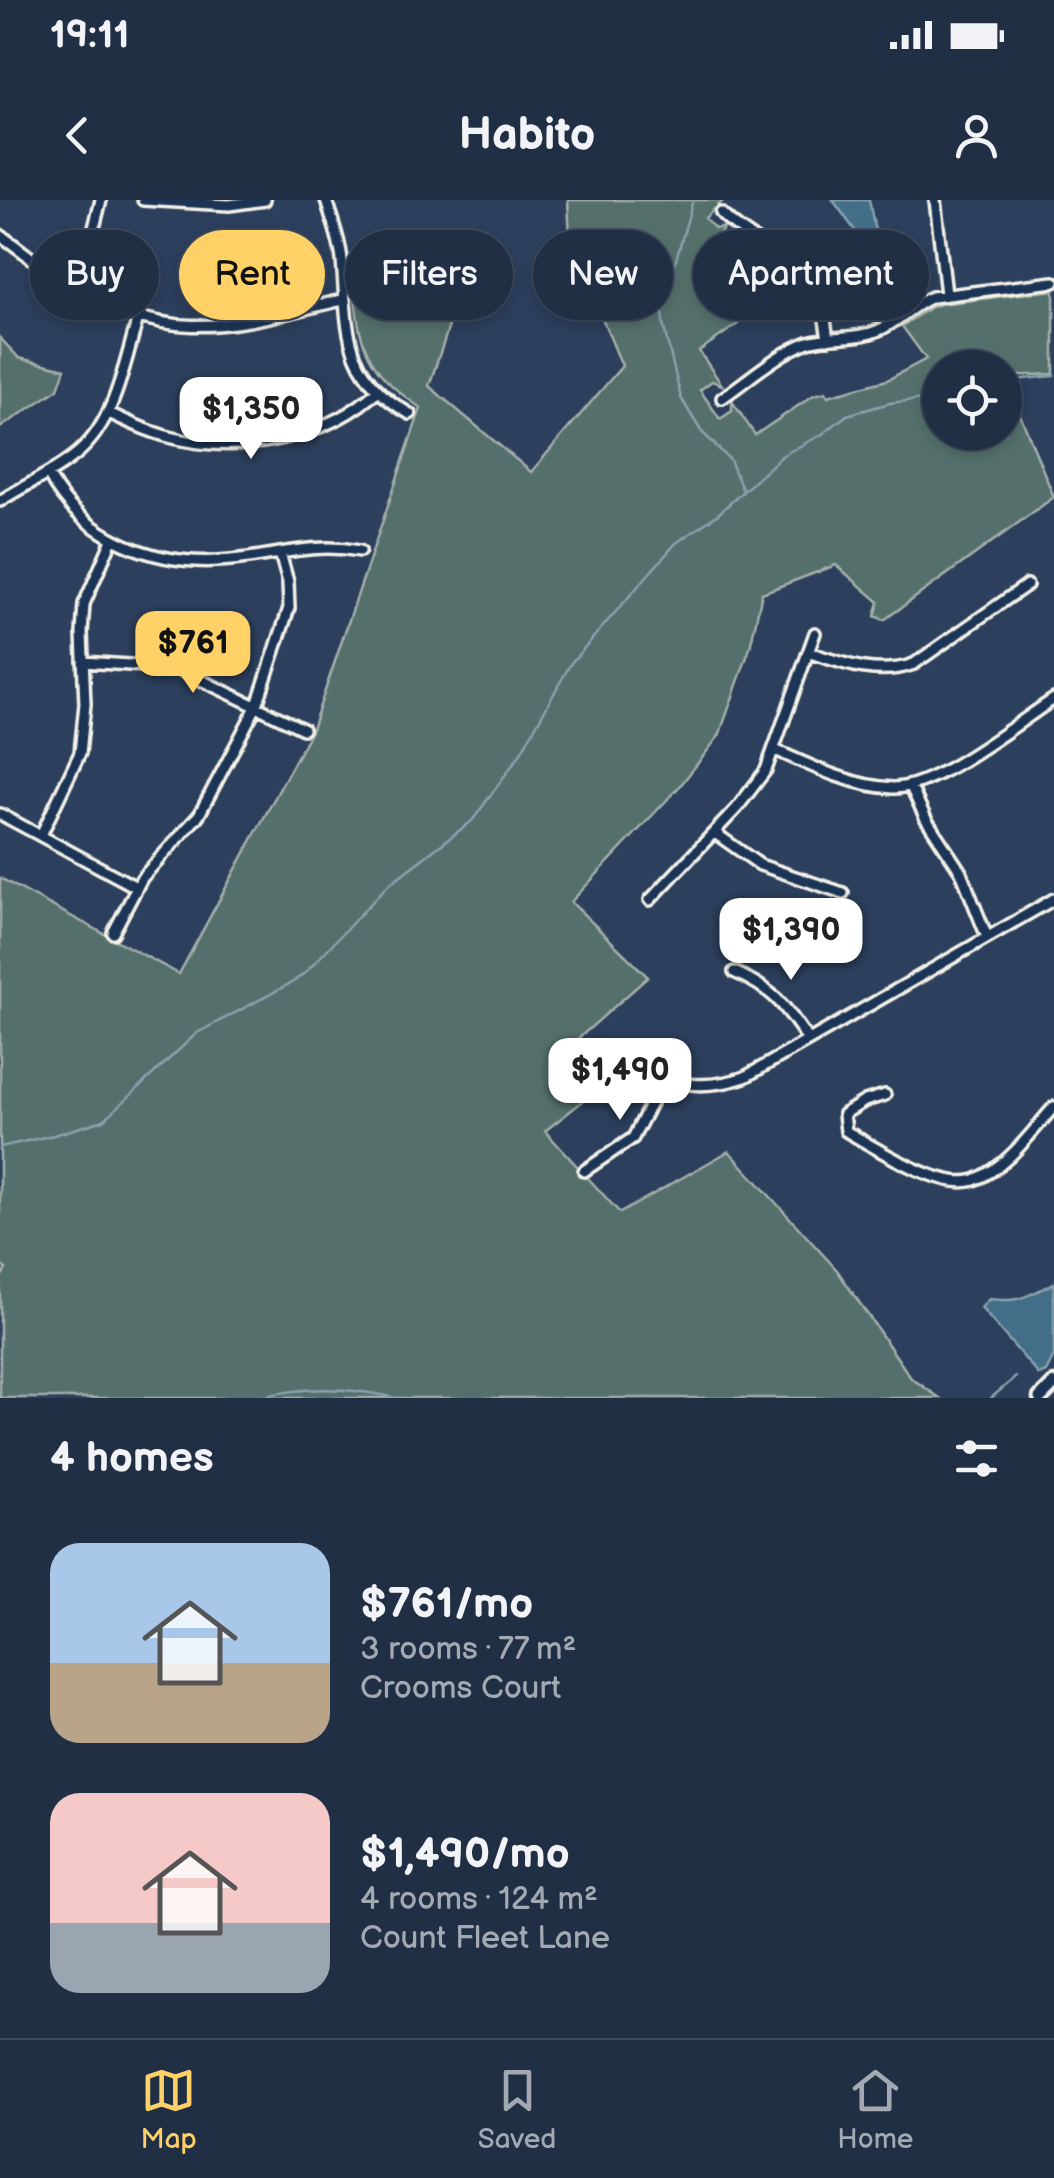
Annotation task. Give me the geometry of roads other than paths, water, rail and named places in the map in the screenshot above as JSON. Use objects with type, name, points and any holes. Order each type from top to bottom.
[{"type":"street","points":[[94,230],[101,200]]},
{"type":"street","points":[[143,200],[230,205],[265,200]]},
{"type":"street","points":[[326,200],[341,256],[342,300],[350,343],[359,365],[378,390],[410,414]]},
{"type":"street","points":[[936,200],[946,294]]},
{"type":"street","points":[[721,213],[814,286],[828,339]]},
{"type":"street","points":[[0,235],[30,257]]},
{"type":"street","points":[[722,398],[795,348],[882,329],[920,302],[946,294],[1054,282]]},
{"type":"street","points":[[149,320],[212,327],[342,300]]},
{"type":"street","points":[[0,501],[48,474],[90,442],[109,413],[137,320]]},
{"type":"street","points":[[109,413],[183,440],[242,444],[310,429],[363,405],[378,390]]},
{"type":"street","points":[[48,474],[70,508],[112,540],[167,557],[198,562],[308,546],[360,552]]},
{"type":"street","points":[[41,835],[80,753],[85,704],[84,604],[112,540]]},
{"type":"street","points":[[113,933],[136,886],[199,815],[258,706],[289,608],[288,582],[280,553]]},
{"type":"street","points":[[808,652],[870,670],[899,670],[914,664],[1028,584]]},
{"type":"street","points":[[650,900],[714,833],[766,770],[815,633]]},
{"type":"street","points":[[82,662],[176,668],[303,729]]},
{"type":"street","points":[[776,750],[845,778],[881,787],[910,787],[939,774],[1054,699]]},
{"type":"street","points":[[910,787],[961,872],[988,936]]},
{"type":"street","points":[[0,814],[136,886]]},
{"type":"street","points":[[714,833],[760,864],[843,893]]},
{"type":"street","points":[[638,1062],[663,1080],[701,1086],[745,1077],[1054,899]]},
{"type":"street","points":[[734,972],[783,1002],[808,1040]]},
{"type":"street","points":[[584,1172],[634,1138],[663,1080]]},
{"type":"street","points":[[884,1095],[844,1114],[846,1131],[880,1154],[958,1182],[972,1181],[997,1166],[1054,1107]]},
{"type":"street","points":[[1040,1398],[1054,1384]]},
{"type":"water","points":[[833,200],[869,200],[875,230],[855,230]]},
{"type":"water","points":[[1054,1283],[1054,1356],[1046,1372],[1039,1375],[981,1308],[989,1299],[1016,1299]]},
{"type":"waterway","points":[[693,200],[672,274],[662,291],[663,324],[681,398],[701,431],[730,460],[742,489]]},
{"type":"waterway","points":[[1022,379],[1054,376]]},
{"type":"waterway","points":[[0,1147],[104,1120],[197,1033],[306,972],[388,885],[472,821],[519,756],[571,663],[676,543],[717,515],[783,455],[821,435],[847,415],[922,399]]},
{"type":"waterway","points":[[991,1398],[1016,1377]]},
{"type":"waterway","points":[[257,1398],[326,1389],[396,1398]]}]
